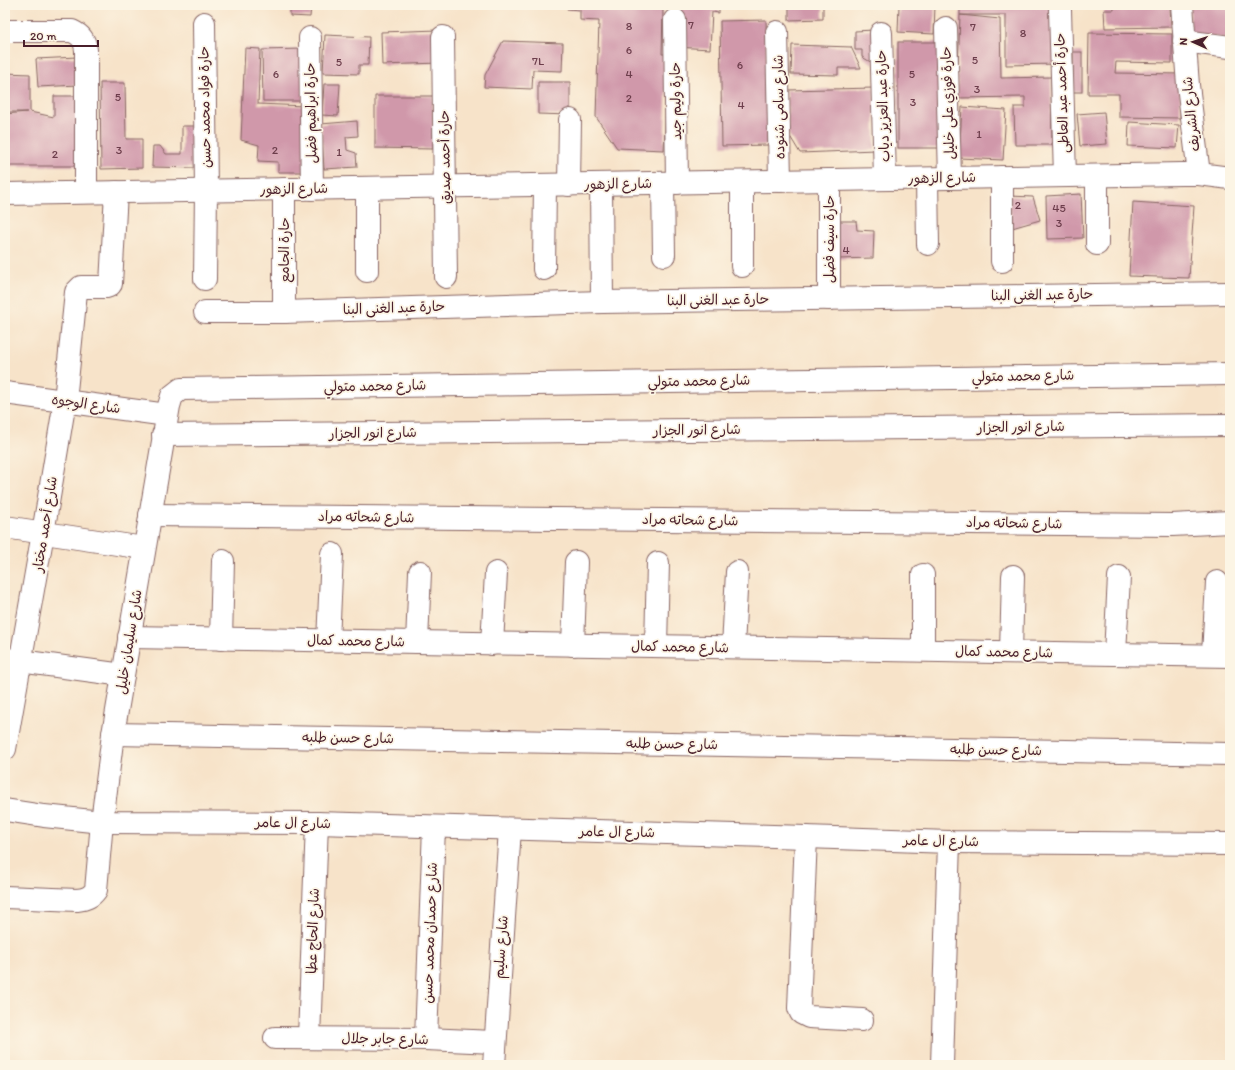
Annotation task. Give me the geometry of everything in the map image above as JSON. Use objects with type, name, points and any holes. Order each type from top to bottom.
[{"type":"street","name":"شارع الشريف","points":[[1182,5],[1192,130],[1199,174]]},
{"type":"street","name":"حارة أحمد عبد العاطى","points":[[1060,10],[1065,176]]},
{"type":"street","name":"حارة وليم جيد","points":[[664,255],[670,183],[675,20]]},
{"type":"street","name":"حارة فواد محمد حسن","points":[[204,23],[206,190],[205,279]]},
{"type":"street","name":"حارة فوزي على خليل","points":[[946,28],[950,178]]},
{"type":"street","points":[[5,31],[72,31],[78,33],[82,38],[86,50],[86,192]]},
{"type":"street","name":"شارع سامى شنوده","points":[[777,32],[780,181]]},
{"type":"street","name":"حارة عبد العزيز دياب","points":[[881,33],[885,179]]},
{"type":"street","name":"حارة أحمد صديق","points":[[443,37],[446,277]]},
{"type":"street","name":"حارة ابراهيم فضل","points":[[310,38],[312,189]]},
{"type":"street","points":[[1184,41],[1230,47]]},
{"type":"street","points":[[569,185],[570,120]]},
{"type":"street","name":"شارع الزهور","points":[[5,194],[1199,174],[1230,178]]},
{"type":"street","points":[[1096,176],[1097,244]]},
{"type":"street","points":[[1002,177],[1002,260]]},
{"type":"street","points":[[927,178],[928,244]]},
{"type":"street","name":"حارة سيف فضل","points":[[829,180],[829,299]]},
{"type":"street","points":[[742,182],[742,266]]},
{"type":"street","points":[[601,184],[602,302]]},
{"type":"street","points":[[544,269],[545,185]]},
{"type":"street","points":[[367,188],[367,271]]},
{"type":"street","name":"حارة الجامع","points":[[284,189],[284,312]]},
{"type":"street","name":"شارع أحمد مختار","points":[[5,748],[13,660],[43,533],[65,402],[76,292],[81,287],[106,287],[111,284],[116,192]]},
{"type":"street","name":"حارة عبد الغنى البنا","points":[[205,312],[284,312],[602,302],[1230,293]]},
{"type":"street","name":"شارع محمد متولي","points":[[167,415],[181,389],[187,388],[1230,374]]},
{"type":"street","name":"شارع الوجوه","points":[[5,393],[167,415]]},
{"type":"street","name":"شارع انور الجزار","points":[[167,415],[1230,425]]},
{"type":"street","name":"شارع سليمان خليل","points":[[5,897],[85,899],[92,895],[96,890],[102,822],[113,734],[167,415]]},
{"type":"street","name":"شارع شحاته مراد","points":[[150,516],[1164,525],[1230,522]]},
{"type":"street","points":[[5,527],[144,548]]},
{"type":"street","points":[[328,641],[332,554]]},
{"type":"street","points":[[221,639],[223,561]]},
{"type":"street","points":[[573,645],[576,562]]},
{"type":"street","points":[[656,646],[658,562]]},
{"type":"street","points":[[418,642],[420,572]]},
{"type":"street","points":[[733,647],[737,572]]},
{"type":"street","points":[[492,644],[496,573]]},
{"type":"street","points":[[923,575],[923,650]]},
{"type":"street","points":[[1011,652],[1013,576]]},
{"type":"street","points":[[1115,654],[1119,577]]},
{"type":"street","points":[[1217,582],[1221,655]]},
{"type":"street","name":"شارع محمد كمال","points":[[129,637],[1221,655]]},
{"type":"street","points":[[13,660],[123,675]]},
{"type":"street","name":"شارع حسن طلبه","points":[[113,734],[1230,754]]},
{"type":"street","name":"شارع ال عامر","points":[[5,810],[102,822],[317,823],[949,842],[1230,844]]},
{"type":"street","name":"شارع الحاج عطا","points":[[309,1038],[317,823]]},
{"type":"street","name":"شارع حمدان محمد حسن","points":[[426,1039],[434,827]]},
{"type":"street","name":"شارع سليم","points":[[494,1065],[494,1042],[510,829]]},
{"type":"street","points":[[806,837],[799,1008],[801,1013],[809,1017],[862,1020]]},
{"type":"street","points":[[942,1065],[949,842]]},
{"type":"street","name":"شارع جابر جلال","points":[[274,1038],[426,1039],[494,1042]]},
{"type":"building","points":[[290,5],[311,5],[310,17],[290,16]]},
{"type":"building","points":[[567,5],[719,5],[719,13],[712,12],[710,49],[676,47],[678,9],[663,9],[662,54],[668,54],[664,150],[617,148],[596,117],[599,21],[580,20],[580,10],[567,9]]},
{"type":"building","points":[[789,5],[823,5],[823,19],[789,20]]},
{"type":"building","points":[[886,5],[886,7],[875,6]]},
{"type":"building","points":[[899,5],[935,5],[934,34],[898,32]]},
{"type":"building","points":[[960,5],[1050,5],[1058,64],[1006,65],[1006,15],[960,15]]},
{"type":"building","points":[[1114,5],[1170,5],[1171,27],[1105,28],[1104,10],[1114,10]]},
{"type":"building","points":[[1190,5],[1230,5],[1230,39],[1190,34]]},
{"type":"building","points":[[960,15],[1000,19],[1001,78],[1051,77],[1052,145],[1015,145],[1014,107],[1025,107],[1025,97],[957,98]]},
{"type":"building","points":[[766,20],[768,145],[722,146],[720,21]]},
{"type":"building","points":[[438,30],[439,63],[382,65],[381,32]]},
{"type":"building","points":[[874,30],[874,64],[862,57],[862,50],[855,50],[855,31]]},
{"type":"building","points":[[1089,33],[1172,34],[1172,63],[1116,62],[1115,73],[1181,74],[1180,118],[1119,117],[1119,94],[1088,94]]},
{"type":"building","points":[[325,35],[369,37],[368,65],[359,65],[359,74],[323,73]]},
{"type":"building","points":[[503,41],[563,43],[562,71],[533,70],[532,89],[484,87],[485,75]]},
{"type":"building","points":[[898,42],[939,42],[939,148],[898,148]]},
{"type":"building","points":[[792,45],[851,47],[861,68],[838,68],[838,75],[791,74]]},
{"type":"building","points":[[245,48],[260,49],[258,104],[305,106],[306,172],[278,172],[278,162],[258,161],[259,145],[241,140]]},
{"type":"building","points":[[302,49],[303,101],[263,101],[262,50]]},
{"type":"building","points":[[1073,52],[1082,52],[1082,92],[1073,92]]},
{"type":"building","points":[[77,57],[78,85],[38,87],[36,59]]},
{"type":"building","points":[[5,73],[30,74],[30,112],[54,117],[54,96],[78,96],[78,166],[5,166],[5,114],[27,112],[5,112]]},
{"type":"building","points":[[538,82],[570,82],[570,115],[538,114]]},
{"type":"building","points":[[100,83],[125,83],[126,139],[142,139],[142,168],[101,169]]},
{"type":"building","points":[[324,84],[340,84],[338,116],[322,115]]},
{"type":"building","points":[[874,88],[875,150],[800,153],[788,133],[787,90]]},
{"type":"building","points":[[375,96],[433,96],[433,149],[375,148]]},
{"type":"building","points":[[962,107],[1006,110],[1003,160],[959,158]]},
{"type":"building","points":[[1104,112],[1107,144],[1080,146],[1077,114]]},
{"type":"building","points":[[357,121],[358,136],[346,137],[347,150],[356,153],[357,167],[324,169],[321,124]]},
{"type":"building","points":[[1129,122],[1179,125],[1177,148],[1128,146]]},
{"type":"building","points":[[182,126],[198,126],[197,168],[152,167],[153,146],[160,146],[166,154],[182,154]]},
{"type":"building","points":[[1081,194],[1083,238],[1047,239],[1046,196]]},
{"type":"building","points":[[1009,196],[1033,197],[1040,220],[1012,228]]},
{"type":"building","points":[[1133,202],[1194,206],[1189,278],[1129,276]]},
{"type":"building","points":[[829,221],[856,221],[857,230],[874,231],[873,258],[837,259]]}]
